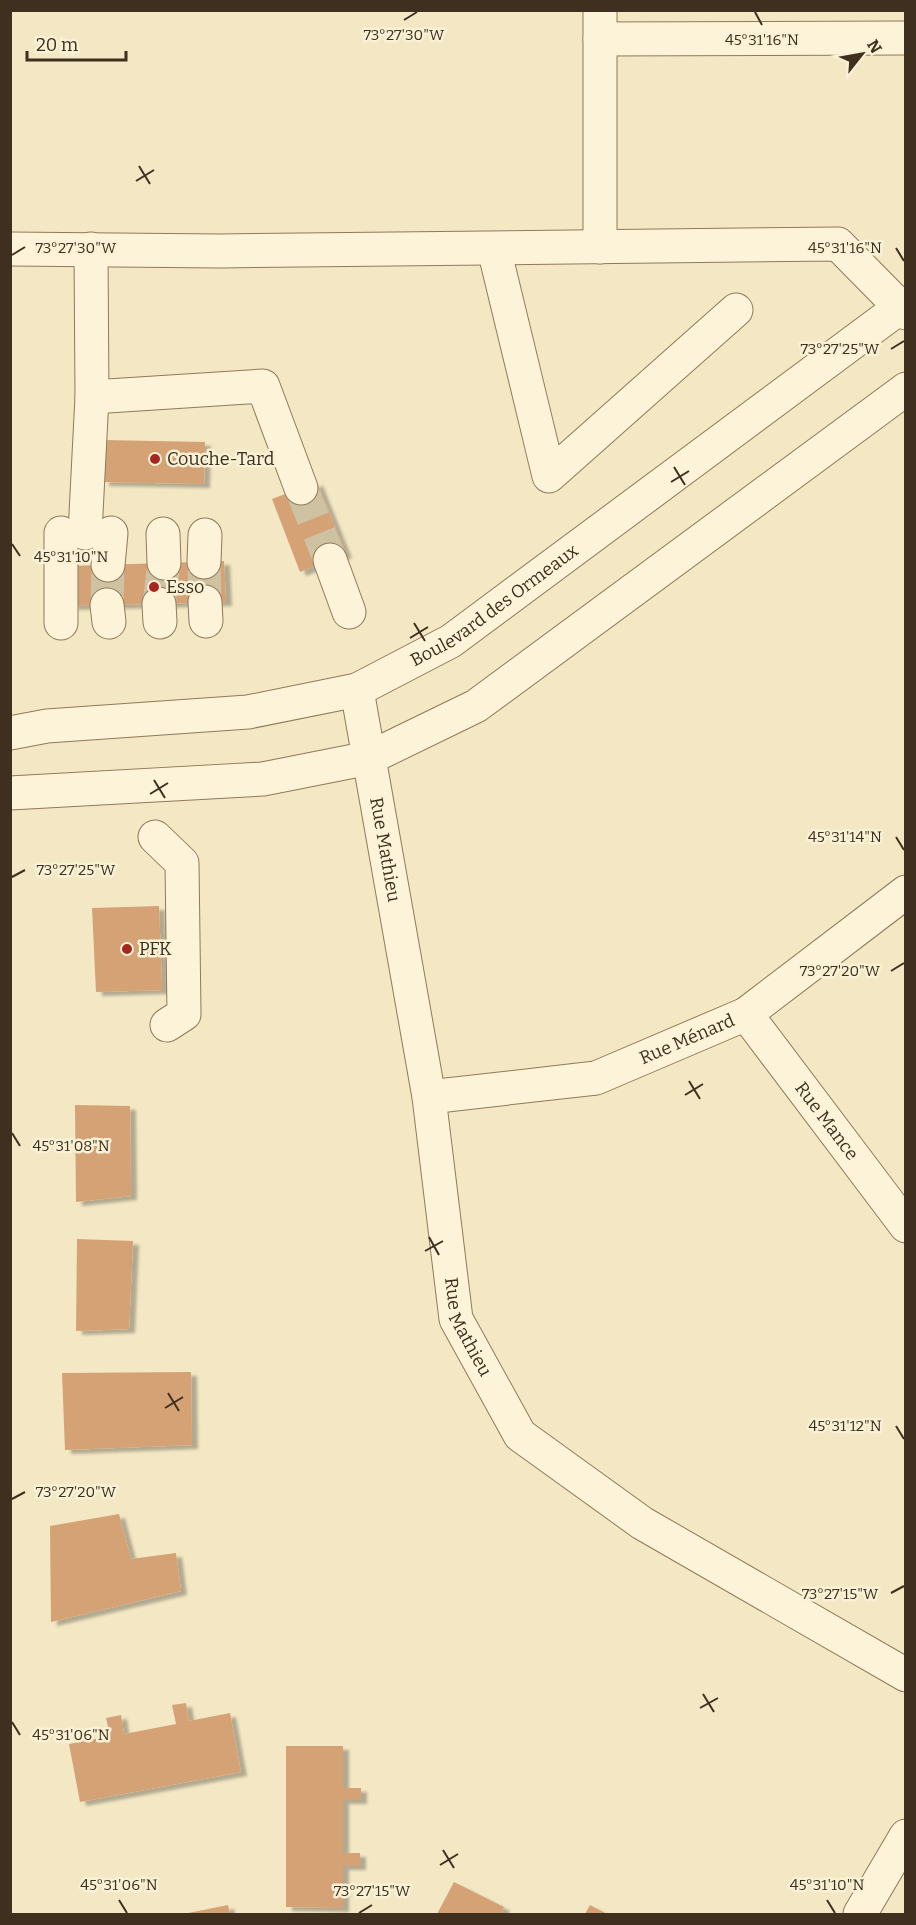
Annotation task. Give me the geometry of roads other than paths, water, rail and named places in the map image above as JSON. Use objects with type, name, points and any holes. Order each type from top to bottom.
[{"type":"street","points":[[600,247],[600,25],[906,38]]},
{"type":"street","points":[[10,249],[494,249],[838,244],[904,308]]},
{"type":"street","points":[[61,623],[91,541],[91,249]]},
{"type":"street","points":[[494,249],[549,476],[736,310]]},
{"type":"street","name":"Boulevard des Ormeaux","points":[[10,733],[47,726],[248,712],[357,690],[451,641],[904,308]]},
{"type":"street","points":[[92,397],[263,386],[301,488]]},
{"type":"street","points":[[10,793],[263,780],[369,758],[476,706],[906,389]]},
{"type":"street","points":[[330,560],[349,612]]},
{"type":"street","name":"Rue Mathieu","points":[[357,690],[429,1097],[456,1319],[520,1435],[642,1523],[906,1675]]},
{"type":"street","points":[[155,837],[182,863],[184,1014],[167,1026]]},
{"type":"street","name":"Rue Ménard","points":[[429,1097],[597,1078],[746,1014],[906,892]]},
{"type":"street","name":"Rue Mance","points":[[746,1014],[906,1226]]},
{"type":"street","points":[[860,1914],[906,1836]]},
{"type":"tunnel","points":[[301,488],[330,560]]},
{"type":"tunnel","points":[[204,562],[205,602]]},
{"type":"tunnel","points":[[159,604],[164,563]]},
{"type":"tunnel","points":[[107,605],[108,565]]},
{"type":"place","name":"Couche-Tard","points":[[155,459]]},
{"type":"place","name":"Esso","points":[[154,587]]},
{"type":"place","name":"PFK","points":[[127,949]]}]
